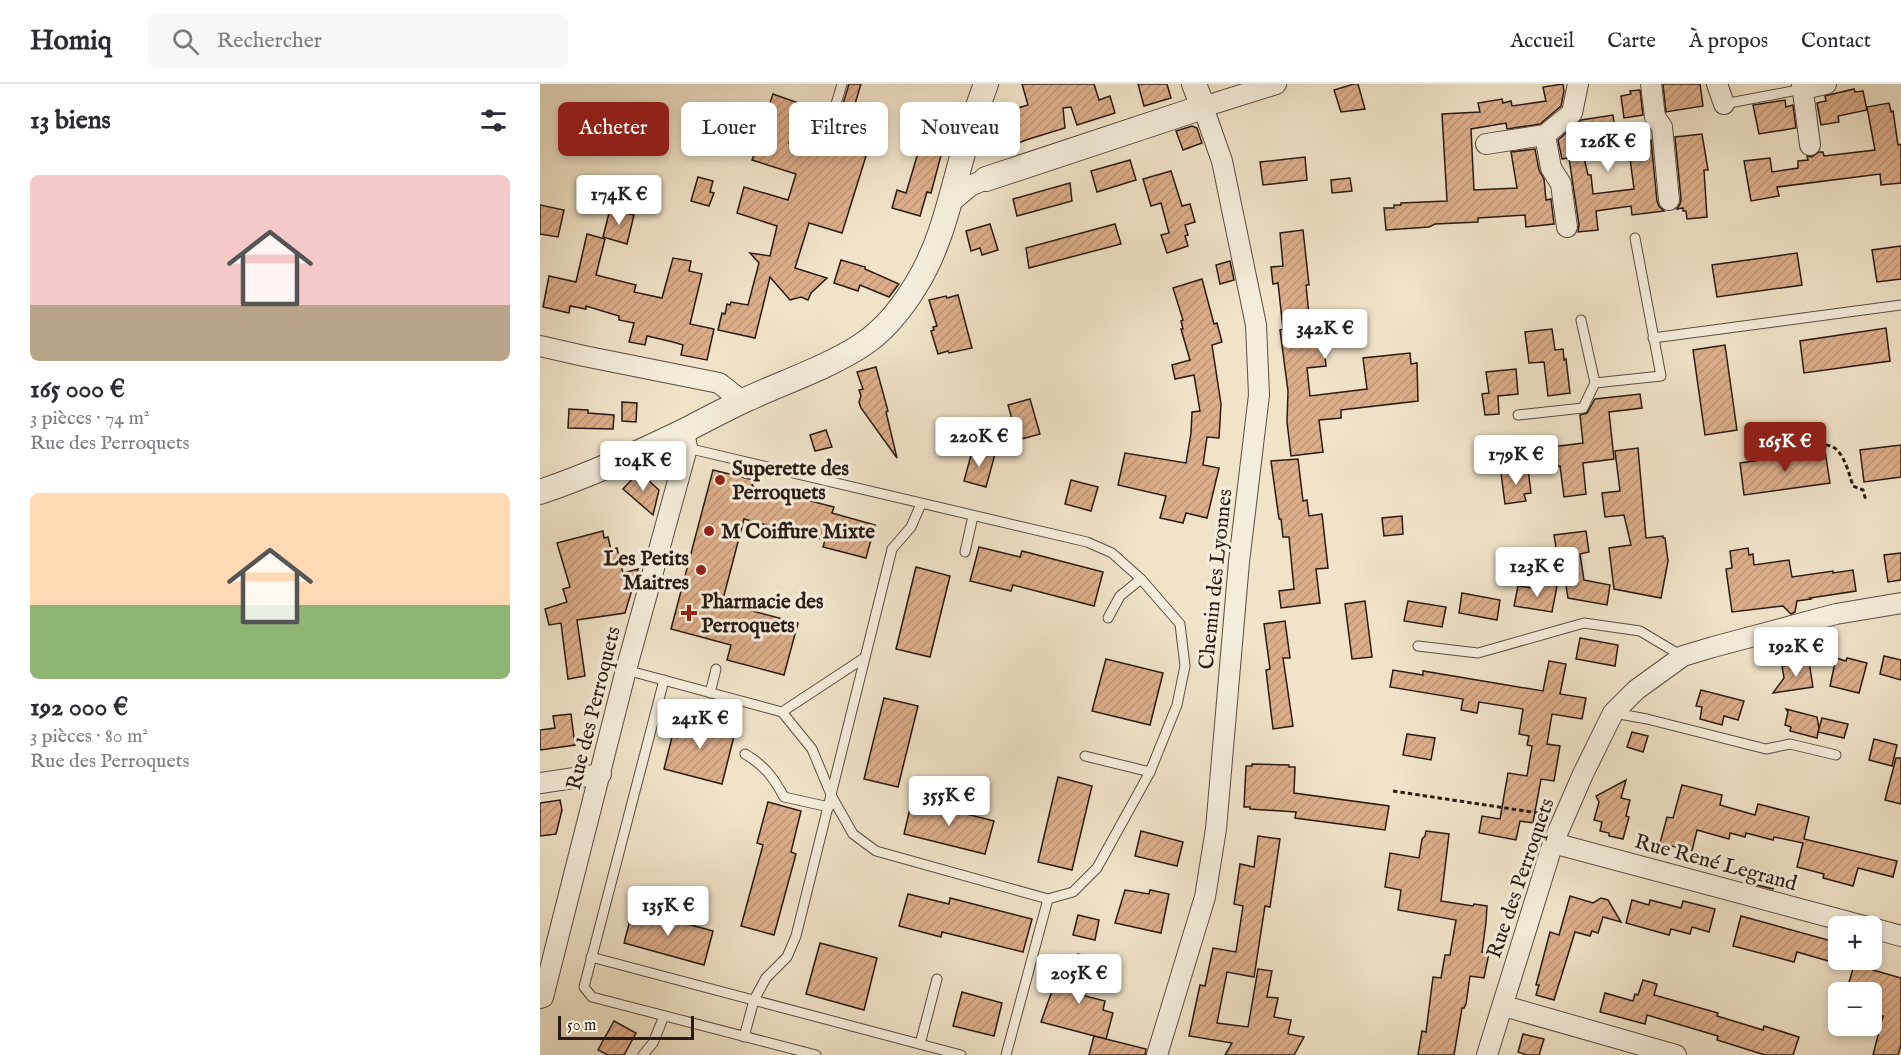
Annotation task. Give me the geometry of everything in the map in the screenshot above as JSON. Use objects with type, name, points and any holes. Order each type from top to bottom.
[{"type":"street","points":[[980,102],[986,84]]},
{"type":"street","points":[[1194,84],[1203,107]]},
{"type":"street","points":[[951,202],[970,186],[986,179],[1276,84]]},
{"type":"street","points":[[1485,144],[1545,135],[1572,113],[1578,84]]},
{"type":"street","points":[[1651,84],[1655,117],[1662,127],[1668,200]]},
{"type":"street","points":[[1717,84],[1724,104]]},
{"type":"street","points":[[1810,145],[1803,86],[1826,84]]},
{"type":"street","name":"Chemin des Lyonnes","points":[[1160,1054],[1205,897],[1216,829],[1239,562],[1259,394],[1256,325],[1222,161],[1203,107]]},
{"type":"street","points":[[1545,135],[1551,168],[1561,184],[1567,227]]},
{"type":"street","points":[[963,156],[972,170],[986,179]]},
{"type":"street","points":[[540,492],[686,439],[742,401],[840,358],[882,330],[918,283],[951,202],[963,156]]},
{"type":"street","points":[[540,345],[719,383],[742,401]]},
{"type":"street","name":"Rue des Perroquets","points":[[542,998],[686,439]]},
{"type":"street","name":"Rue des Perroquets","points":[[1487,1055],[1553,843],[1613,713],[1636,690],[1683,656],[1836,614],[1901,603]]},
{"type":"street","points":[[540,783],[601,774]]},
{"type":"street","name":"Rue René Legrand","points":[[1553,843],[1828,917]]},
{"type":"street","points":[[1882,931],[1901,936]]},
{"type":"street","points":[[1503,1006],[1676,1055]]},
{"type":"lane","points":[[837,102],[842,84]]},
{"type":"lane","points":[[1724,104],[1803,86]]},
{"type":"lane","points":[[1595,383],[1661,376],[1635,238]]},
{"type":"lane","points":[[1653,338],[1901,304]]},
{"type":"lane","points":[[1518,415],[1584,408],[1595,383],[1581,320]]},
{"type":"lane","points":[[626,670],[782,712],[812,749],[832,797],[853,834],[876,851],[1048,898],[1073,892],[1096,868],[1150,772],[1177,705],[1185,666],[1180,624],[1141,579],[1112,553],[1087,542],[921,504],[686,439]]},
{"type":"lane","points":[[744,1037],[754,1000],[766,978],[787,957],[796,936],[892,549],[911,527],[921,504]]},
{"type":"lane","points":[[964,552],[974,516]]},
{"type":"lane","points":[[1108,618],[1120,596],[1141,579]]},
{"type":"lane","points":[[1418,646],[1478,653],[1584,623],[1640,631],[1683,656]]},
{"type":"lane","points":[[782,712],[864,658]]},
{"type":"lane","points":[[710,693],[716,669]]},
{"type":"lane","points":[[664,680],[584,987],[592,997],[744,1037],[780,1051],[816,1055]]},
{"type":"lane","points":[[1613,713],[1647,719],[1766,749],[1790,744],[1836,754]]},
{"type":"lane","points":[[745,754],[759,763],[774,778],[784,797],[829,807]]},
{"type":"lane","points":[[1085,756],[1150,772]]},
{"type":"lane","points":[[1006,1055],[1048,898]]},
{"type":"lane","points":[[591,957],[961,1055]]},
{"type":"lane","points":[[920,1044],[937,979]]},
{"type":"lane","points":[[643,1055],[653,1043],[664,1016]]},
{"type":"path","points":[[1811,443],[1830,446],[1838,450],[1853,486],[1863,490],[1866,501]]},
{"type":"path","points":[[1393,791],[1565,816]]},
{"type":"building","points":[[849,84],[861,84],[856,102],[844,102]]},
{"type":"building","points":[[1022,84],[1094,84],[1099,100],[1110,96],[1115,113],[1077,125],[1071,107],[1063,108],[1065,128],[1020,142],[1020,107],[1028,105]]},
{"type":"building","points":[[1138,84],[1167,84],[1171,98],[1144,106]]},
{"type":"building","points":[[1358,84],[1365,109],[1341,112],[1334,90]]},
{"type":"building","points":[[1563,84],[1561,106],[1540,124],[1507,129],[1506,123],[1471,129],[1474,190],[1517,188],[1511,152],[1535,149],[1539,170],[1544,179],[1546,200],[1551,199],[1554,224],[1526,227],[1525,215],[1478,218],[1478,222],[1386,230],[1384,208],[1394,208],[1394,205],[1401,205],[1401,203],[1447,201],[1442,114],[1480,112],[1478,103],[1502,99],[1503,103],[1511,101],[1512,106],[1546,101],[1543,87]]},
{"type":"building","points":[[1663,84],[1700,84],[1703,106],[1666,112]]},
{"type":"building","points":[[1854,89],[1855,92],[1863,91],[1867,110],[1838,116],[1839,122],[1821,125],[1817,103],[1826,101],[1825,96]]},
{"type":"building","points":[[1640,90],[1643,115],[1624,118],[1621,96],[1631,94],[1630,91]]},
{"type":"building","points":[[773,94],[795,102],[789,102],[789,156],[866,156],[842,233],[809,223],[795,268],[827,278],[811,293],[808,300],[801,297],[790,300],[770,277],[755,338],[718,330],[727,304],[730,305],[731,302],[748,305],[759,263],[750,253],[770,256],[777,226],[737,213],[744,187],[788,200],[796,174],[752,160],[754,156],[777,156],[777,102],[770,102]]},
{"type":"building","points":[[1785,100],[1786,107],[1793,105],[1796,128],[1759,134],[1753,105]]},
{"type":"building","points":[[1889,103],[1891,112],[1893,111],[1898,145],[1901,144],[1901,183],[1881,185],[1880,174],[1777,187],[1779,196],[1751,201],[1744,161],[1770,158],[1772,172],[1798,168],[1798,161],[1808,160],[1807,156],[1812,157],[1819,152],[1823,152],[1824,156],[1875,150],[1867,107]]},
{"type":"building","points":[[1613,115],[1617,143],[1582,149],[1588,175],[1591,175],[1593,194],[1634,189],[1628,143],[1651,140],[1657,201],[1664,211],[1632,215],[1631,206],[1596,211],[1598,230],[1578,232],[1579,225],[1569,158],[1562,159],[1558,140],[1581,120]]},
{"type":"building","points":[[1192,126],[1197,128],[1202,143],[1183,150],[1176,131]]},
{"type":"building","points":[[1702,134],[1708,170],[1704,170],[1707,217],[1687,219],[1683,208],[1677,209],[1681,199],[1675,137]]},
{"type":"building","points":[[917,156],[941,156],[931,193],[927,192],[920,216],[892,208],[897,190],[906,193]]},
{"type":"building","points":[[1305,157],[1307,180],[1263,185],[1260,162]]},
{"type":"building","points":[[1130,160],[1136,180],[1097,192],[1091,171]]},
{"type":"building","points":[[1171,171],[1182,206],[1190,204],[1195,222],[1185,225],[1188,246],[1167,253],[1161,235],[1169,233],[1161,203],[1151,206],[1143,179]]},
{"type":"building","points":[[698,177],[713,181],[710,192],[714,193],[709,206],[691,201]]},
{"type":"building","points":[[1350,178],[1352,191],[1332,193],[1331,180]]},
{"type":"building","points":[[1070,183],[1072,201],[1017,216],[1013,199]]},
{"type":"building","points":[[540,205],[564,210],[558,237],[540,234]]},
{"type":"building","points":[[610,209],[634,215],[627,244],[603,237]]},
{"type":"building","points":[[990,224],[998,250],[982,255],[980,248],[971,251],[966,231]]},
{"type":"building","points":[[1115,224],[1121,244],[1029,268],[1026,248]]},
{"type":"building","points":[[1303,230],[1309,285],[1306,285],[1311,336],[1319,336],[1320,348],[1324,348],[1326,366],[1307,368],[1310,396],[1367,389],[1363,358],[1410,353],[1411,364],[1417,363],[1418,401],[1341,410],[1341,418],[1319,420],[1323,452],[1291,456],[1287,422],[1288,391],[1280,330],[1283,329],[1278,283],[1273,284],[1271,267],[1283,266],[1280,233]]},
{"type":"building","points":[[587,234],[605,239],[596,275],[636,285],[634,292],[662,298],[673,258],[691,261],[689,271],[702,274],[690,324],[714,329],[707,360],[681,355],[683,345],[647,336],[645,345],[629,342],[634,323],[619,320],[619,316],[586,306],[586,309],[570,306],[569,313],[543,307],[549,276],[576,282]]},
{"type":"building","points":[[1901,246],[1901,279],[1877,282],[1872,250]]},
{"type":"building","points":[[1797,253],[1802,285],[1717,297],[1712,265]]},
{"type":"building","points":[[841,260],[865,267],[899,284],[889,297],[860,285],[858,291],[834,283]]},
{"type":"building","points":[[1230,261],[1234,280],[1220,284],[1216,265]]},
{"type":"building","points":[[1202,279],[1214,324],[1217,323],[1222,342],[1212,345],[1221,404],[1219,438],[1207,437],[1203,465],[1219,468],[1207,518],[1186,513],[1183,523],[1160,518],[1166,496],[1118,485],[1125,453],[1186,463],[1192,412],[1200,411],[1194,375],[1175,379],[1172,365],[1190,360],[1181,329],[1183,329],[1181,321],[1183,320],[1173,288]]},
{"type":"building","points":[[958,295],[972,348],[938,354],[931,331],[937,326],[929,300]]},
{"type":"building","points":[[1886,328],[1890,361],[1804,373],[1800,341]]},
{"type":"building","points":[[1552,329],[1555,350],[1563,349],[1564,360],[1566,359],[1570,393],[1548,396],[1544,362],[1529,363],[1525,332]]},
{"type":"building","points":[[1725,345],[1737,430],[1705,435],[1693,350]]},
{"type":"building","points":[[876,367],[897,458],[859,402],[861,396],[859,390],[863,389],[857,372]]},
{"type":"building","points":[[1516,369],[1518,394],[1498,396],[1499,414],[1485,415],[1482,394],[1489,393],[1486,372]]},
{"type":"building","points":[[1640,394],[1642,408],[1609,412],[1614,459],[1583,463],[1586,494],[1564,497],[1560,466],[1545,467],[1544,448],[1583,443],[1580,415],[1587,413],[1595,399]]},
{"type":"building","points":[[1030,399],[1040,434],[1018,440],[1008,405]]},
{"type":"building","points":[[622,402],[637,403],[636,422],[622,421]]},
{"type":"building","points":[[569,409],[614,415],[613,429],[568,428]]},
{"type":"building","points":[[826,430],[832,447],[815,451],[810,435]]},
{"type":"building","points":[[1901,445],[1901,477],[1864,482],[1860,450]]},
{"type":"building","points":[[973,448],[995,454],[986,487],[964,481]]},
{"type":"building","points":[[1638,448],[1646,538],[1663,536],[1665,538],[1668,561],[1661,598],[1614,589],[1609,548],[1631,545],[1624,515],[1605,517],[1602,493],[1620,491],[1615,451]]},
{"type":"building","points":[[1825,451],[1830,483],[1744,495],[1740,463]]},
{"type":"building","points":[[1298,459],[1303,501],[1307,500],[1309,516],[1322,514],[1328,568],[1316,569],[1320,603],[1281,608],[1279,591],[1294,589],[1289,537],[1283,537],[1271,461]]},
{"type":"building","points":[[1528,469],[1531,493],[1524,494],[1526,501],[1505,504],[1501,473]]},
{"type":"building","points":[[713,470],[754,480],[752,486],[834,507],[832,513],[875,525],[866,558],[823,547],[825,540],[744,519],[722,603],[798,623],[784,675],[727,660],[731,645],[671,629]]},
{"type":"building","points":[[639,472],[659,490],[653,515],[623,489]]},
{"type":"building","points":[[1071,480],[1098,487],[1091,511],[1065,504]]},
{"type":"building","points":[[1402,516],[1403,534],[1384,536],[1382,518]]},
{"type":"building","points":[[603,531],[604,538],[608,537],[611,550],[617,548],[623,573],[638,569],[625,613],[577,620],[585,676],[568,679],[561,623],[549,625],[545,609],[567,602],[563,589],[570,587],[557,543]]},
{"type":"building","points":[[1586,531],[1589,552],[1580,554],[1584,580],[1610,585],[1607,605],[1568,598],[1561,554],[1557,554],[1554,535]]},
{"type":"building","points":[[979,547],[1020,557],[1022,551],[1103,572],[1094,606],[1013,585],[1011,591],[970,581]]},
{"type":"building","points":[[1748,548],[1749,555],[1753,554],[1754,565],[1789,560],[1792,577],[1853,570],[1856,591],[1797,601],[1795,612],[1791,614],[1783,606],[1732,612],[1726,569],[1732,568],[1730,551]]},
{"type":"building","points":[[1901,553],[1901,580],[1888,582],[1884,555]]},
{"type":"building","points":[[916,567],[950,576],[930,657],[896,649]]},
{"type":"building","points":[[1540,583],[1557,586],[1552,612],[1514,606],[1518,586],[1539,589]]},
{"type":"building","points":[[1462,593],[1500,600],[1497,620],[1459,613]]},
{"type":"building","points":[[1365,601],[1372,657],[1352,659],[1345,604]]},
{"type":"building","points":[[1408,601],[1446,607],[1442,627],[1404,621]]},
{"type":"building","points":[[1285,621],[1290,658],[1283,658],[1293,726],[1273,729],[1266,670],[1270,669],[1264,624]]},
{"type":"building","points":[[1580,638],[1618,645],[1615,666],[1576,659]]},
{"type":"building","points":[[1884,656],[1901,660],[1901,680],[1880,674]]},
{"type":"building","points":[[1836,658],[1867,663],[1859,693],[1830,686]]},
{"type":"building","points":[[1106,659],[1163,673],[1150,725],[1092,711]]},
{"type":"building","points":[[1549,661],[1566,664],[1560,694],[1586,698],[1582,719],[1552,714],[1547,744],[1560,746],[1554,781],[1541,779],[1533,823],[1520,821],[1516,840],[1479,833],[1482,816],[1500,819],[1508,773],[1527,776],[1532,746],[1527,745],[1529,736],[1519,734],[1523,709],[1479,702],[1477,713],[1461,710],[1463,699],[1390,687],[1393,670],[1423,675],[1423,671],[1543,691]]},
{"type":"building","points":[[1809,662],[1813,687],[1773,693],[1784,678],[1782,666]]},
{"type":"building","points":[[1701,690],[1744,701],[1738,720],[1724,716],[1722,725],[1700,719],[1702,707],[1696,706]]},
{"type":"building","points":[[884,698],[918,706],[898,787],[864,779]]},
{"type":"building","points":[[1786,709],[1817,717],[1819,728],[1817,738],[1790,731],[1791,727],[1785,725],[1788,712]]},
{"type":"building","points":[[571,714],[575,745],[540,750],[540,730],[555,728],[553,716]]},
{"type":"building","points":[[677,717],[735,732],[722,784],[664,769]]},
{"type":"building","points":[[1822,718],[1848,724],[1844,738],[1818,732]]},
{"type":"building","points":[[1632,732],[1648,736],[1643,752],[1627,747]]},
{"type":"building","points":[[1407,734],[1435,738],[1431,760],[1403,755]]},
{"type":"building","points":[[1874,739],[1897,745],[1892,766],[1869,760]]},
{"type":"building","points":[[1896,758],[1901,758],[1901,804],[1885,800]]},
{"type":"building","points":[[1252,764],[1295,767],[1294,793],[1389,806],[1385,830],[1295,818],[1296,812],[1244,807],[1246,766],[1252,766]]},
{"type":"building","points":[[1058,777],[1092,786],[1072,870],[1038,862]]},
{"type":"building","points":[[1626,780],[1621,798],[1630,800],[1626,816],[1629,817],[1623,839],[1600,831],[1602,822],[1594,820],[1599,802],[1596,796]]},
{"type":"building","points":[[1682,785],[1722,795],[1720,805],[1755,815],[1758,804],[1809,817],[1804,839],[1897,861],[1893,877],[1858,868],[1853,886],[1823,878],[1824,874],[1797,867],[1803,843],[1774,837],[1773,840],[1746,833],[1745,837],[1730,833],[1729,839],[1697,830],[1692,851],[1660,843],[1667,817],[1673,818]]},
{"type":"building","points":[[560,800],[562,810],[556,834],[540,836],[540,803]]},
{"type":"building","points":[[912,800],[994,821],[985,854],[904,834]]},
{"type":"building","points":[[768,802],[801,811],[791,852],[796,854],[774,935],[741,926],[763,845],[757,843]]},
{"type":"building","points":[[1141,831],[1183,842],[1177,866],[1135,856]]},
{"type":"building","points":[[1426,831],[1449,834],[1441,901],[1487,906],[1482,952],[1489,953],[1484,978],[1470,976],[1454,1055],[1418,1055],[1422,1031],[1426,1032],[1433,977],[1441,978],[1445,955],[1450,955],[1456,920],[1398,910],[1401,890],[1385,887],[1390,853],[1419,858],[1422,839]]},
{"type":"building","points":[[1258,836],[1280,839],[1270,907],[1265,906],[1254,977],[1227,972],[1217,1023],[1248,1027],[1258,969],[1272,971],[1267,997],[1278,998],[1274,1017],[1291,1020],[1288,1034],[1304,1037],[1294,1055],[1225,1055],[1232,1043],[1189,1036],[1200,985],[1205,986],[1213,948],[1236,952],[1243,906],[1234,904],[1240,864],[1254,867]]},
{"type":"building","points":[[1760,870],[1777,874],[1773,889],[1756,885]]},
{"type":"building","points":[[1125,890],[1149,894],[1150,890],[1169,894],[1161,933],[1115,923]]},
{"type":"building","points":[[908,894],[949,904],[950,898],[1032,919],[1023,952],[942,932],[941,937],[899,926]]},
{"type":"building","points":[[1570,896],[1593,903],[1601,898],[1608,900],[1621,922],[1603,917],[1598,933],[1592,931],[1590,936],[1575,932],[1554,1000],[1536,995],[1539,985],[1536,985],[1550,932],[1559,935]]},
{"type":"building","points":[[1632,900],[1649,905],[1650,900],[1681,908],[1683,901],[1715,909],[1709,932],[1692,927],[1690,934],[1671,929],[1669,935],[1626,923]]},
{"type":"building","points":[[633,909],[713,931],[704,965],[624,943]]},
{"type":"building","points":[[1078,915],[1099,920],[1095,940],[1073,935]]},
{"type":"building","points":[[1741,916],[1828,940],[1828,961],[1797,952],[1794,962],[1733,946]]},
{"type":"building","points":[[820,943],[877,958],[864,1010],[806,994]]},
{"type":"building","points":[[1078,954],[1096,958],[1085,996],[1105,1001],[1103,1010],[1113,1013],[1106,1039],[1041,1022],[1053,988],[1070,992]]},
{"type":"building","points":[[1853,970],[1873,970],[1901,978],[1901,1045],[1898,1055],[1873,1055],[1878,1036],[1882,1036],[1882,982],[1849,982]]},
{"type":"building","points":[[1643,980],[1657,984],[1654,995],[1718,1013],[1717,1016],[1763,1030],[1764,1026],[1799,1037],[1793,1055],[1765,1055],[1717,1040],[1718,1036],[1647,1015],[1645,1024],[1600,1012],[1605,993],[1633,1001],[1635,994],[1638,995]]},
{"type":"building","points":[[962,992],[1002,1003],[994,1036],[953,1026]]},
{"type":"building","points":[[614,1021],[636,1033],[624,1055],[608,1055],[598,1050]]},
{"type":"building","points":[[1523,1034],[1544,1039],[1539,1055],[1518,1052]]},
{"type":"building","points":[[1094,1036],[1146,1049],[1145,1055],[1089,1055]]},
{"type":"place","name":"Superette des Perroquets","points":[[720,480]]},
{"type":"place","name":"M Coiffure Mixte","points":[[709,531]]},
{"type":"place","name":"Les Petits Maitres","points":[[701,570]]},
{"type":"place","name":"Pharmacie des Perroquets","points":[[689,613]]}]
